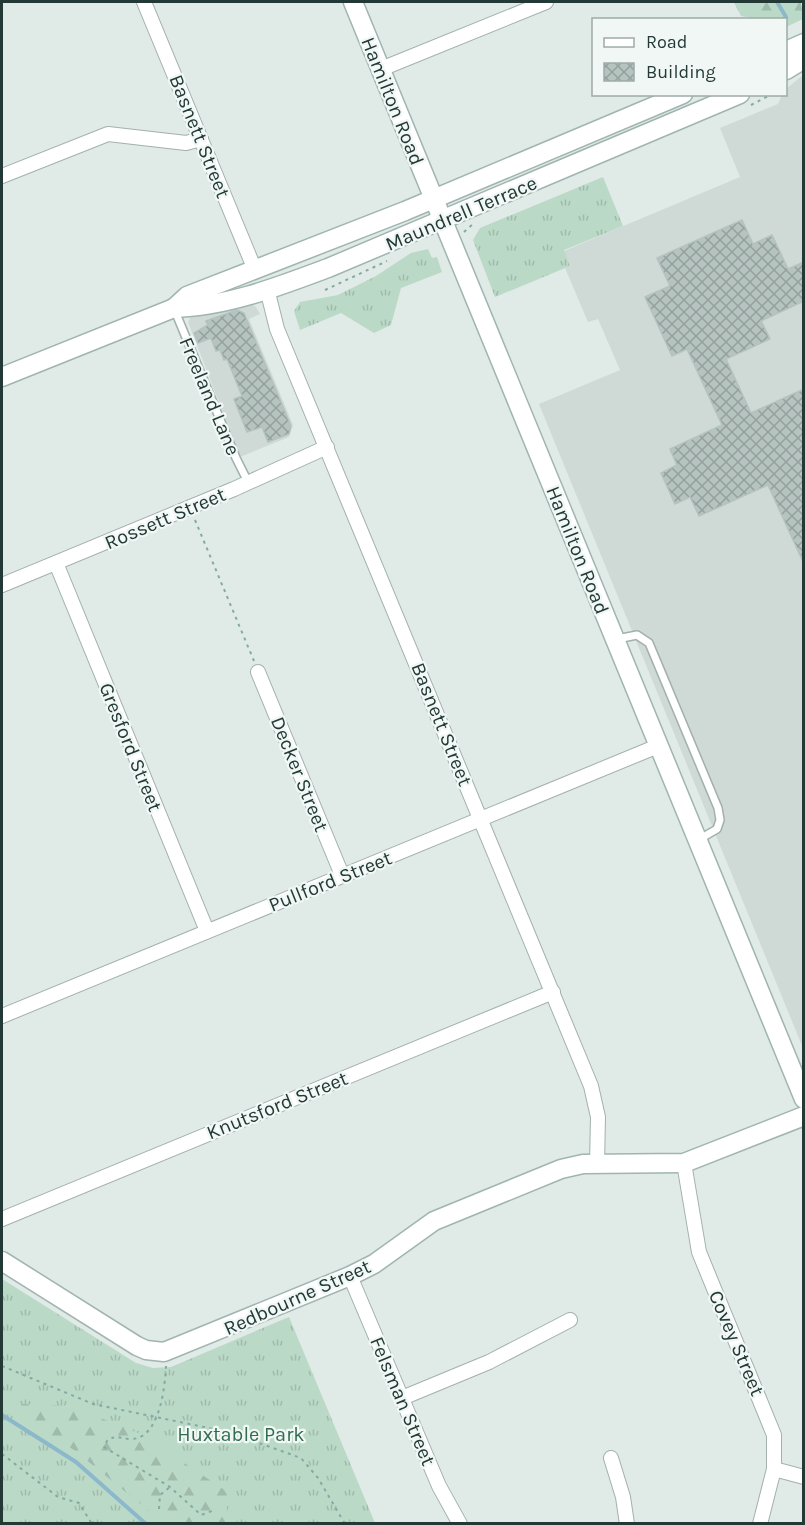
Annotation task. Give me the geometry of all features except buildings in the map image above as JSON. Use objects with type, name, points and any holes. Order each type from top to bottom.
[{"type":"main road","name":"Hamilton Road","points":[[353,2],[804,1099]]},
{"type":"main road","points":[[787,51],[804,43]]},
{"type":"main road","points":[[787,69],[804,59]]},
{"type":"main road","name":"Maundrell Terrace","points":[[2,377],[174,308],[187,296],[434,199],[678,96]]},
{"type":"main road","name":"Maundrell Terrace","points":[[174,308],[192,308],[267,289],[328,268],[735,96]]},
{"type":"main road","name":"Redbourne Street","points":[[164,1352],[350,1276],[374,1264],[434,1221],[561,1169],[597,1164],[684,1162],[804,1116]]},
{"type":"main road","points":[[2,1261],[137,1346],[146,1350],[164,1352]]},
{"type":"street","name":"Basnett Street","points":[[144,2],[255,270]]},
{"type":"street","points":[[381,69],[546,2]]},
{"type":"street","points":[[2,176],[108,135],[186,143],[201,139]]},
{"type":"street","name":"Basnett Street","points":[[267,289],[277,329],[595,1098],[598,1117],[597,1164]]},
{"type":"street","name":"Rossett Street","points":[[2,585],[327,447]]},
{"type":"street","name":"Gresford Street","points":[[56,563],[207,931]]},
{"type":"street","name":"Decker Street","points":[[258,672],[342,875]]},
{"type":"street","name":"Pullford Street","points":[[2,1016],[658,746]]},
{"type":"street","name":"Knutsford Street","points":[[2,1219],[553,992]]},
{"type":"street","name":"Covey Street","points":[[684,1162],[699,1252],[772,1425],[776,1447],[774,1469],[760,1524]]},
{"type":"street","name":"Felsman Street","points":[[350,1276],[439,1486],[460,1524]]},
{"type":"street","points":[[402,1398],[489,1362],[570,1320]]},
{"type":"street","points":[[611,1458],[623,1497],[627,1524]]},
{"type":"street","points":[[774,1469],[804,1477]]},
{"type":"lane","name":"Freeland Lane","points":[[174,308],[248,482]]},
{"type":"lane","points":[[614,640],[636,635],[649,643],[709,787],[720,814],[719,826],[713,834],[697,841]]},
{"type":"path","points":[[190,507],[258,672]]},
{"type":"path","points":[[164,1352],[165,1384],[158,1416],[143,1435],[131,1439],[119,1435],[108,1439],[104,1447],[170,1487],[201,1515],[215,1510]]},
{"type":"path","points":[[2,1366],[93,1404],[228,1432],[302,1458],[318,1478],[345,1524]]},
{"type":"path","points":[[2,1454],[58,1497],[79,1503],[92,1524]]},
{"type":"path","points":[[159,1509],[160,1495],[170,1487]]},
{"type":"shaded area","points":[[803,75],[803,1048],[539,404],[620,370],[598,319],[588,322],[565,268],[570,266],[564,251],[740,177],[720,128],[778,104],[782,96],[787,96],[787,88]]},
{"type":"shaded area","points":[[249,303],[256,307],[260,314],[249,319],[293,425],[289,437],[240,457],[188,322],[192,315]]},
{"type":"green space","points":[[734,2],[801,2],[803,19],[787,27],[787,18],[741,16]]},
{"type":"green space","points":[[603,177],[623,226],[564,250],[570,266],[495,297],[473,240],[480,228]]},
{"type":"green space","points":[[428,249],[432,258],[437,257],[442,272],[401,288],[391,325],[374,333],[341,313],[300,330],[294,311],[300,302],[338,295],[376,276],[411,253]]},
{"type":"green space","name":"Huxtable Park","points":[[2,1279],[136,1363],[153,1368],[171,1367],[289,1317],[375,1523],[2,1523]]},
{"type":"green space","points":[[22,1404],[71,1406],[143,1435],[229,1493],[225,1523],[164,1523],[74,1450],[18,1415]]},
{"type":"waterway","points":[[777,2],[786,17]]},
{"type":"waterway","points":[[2,1415],[76,1462],[146,1524]]}]
